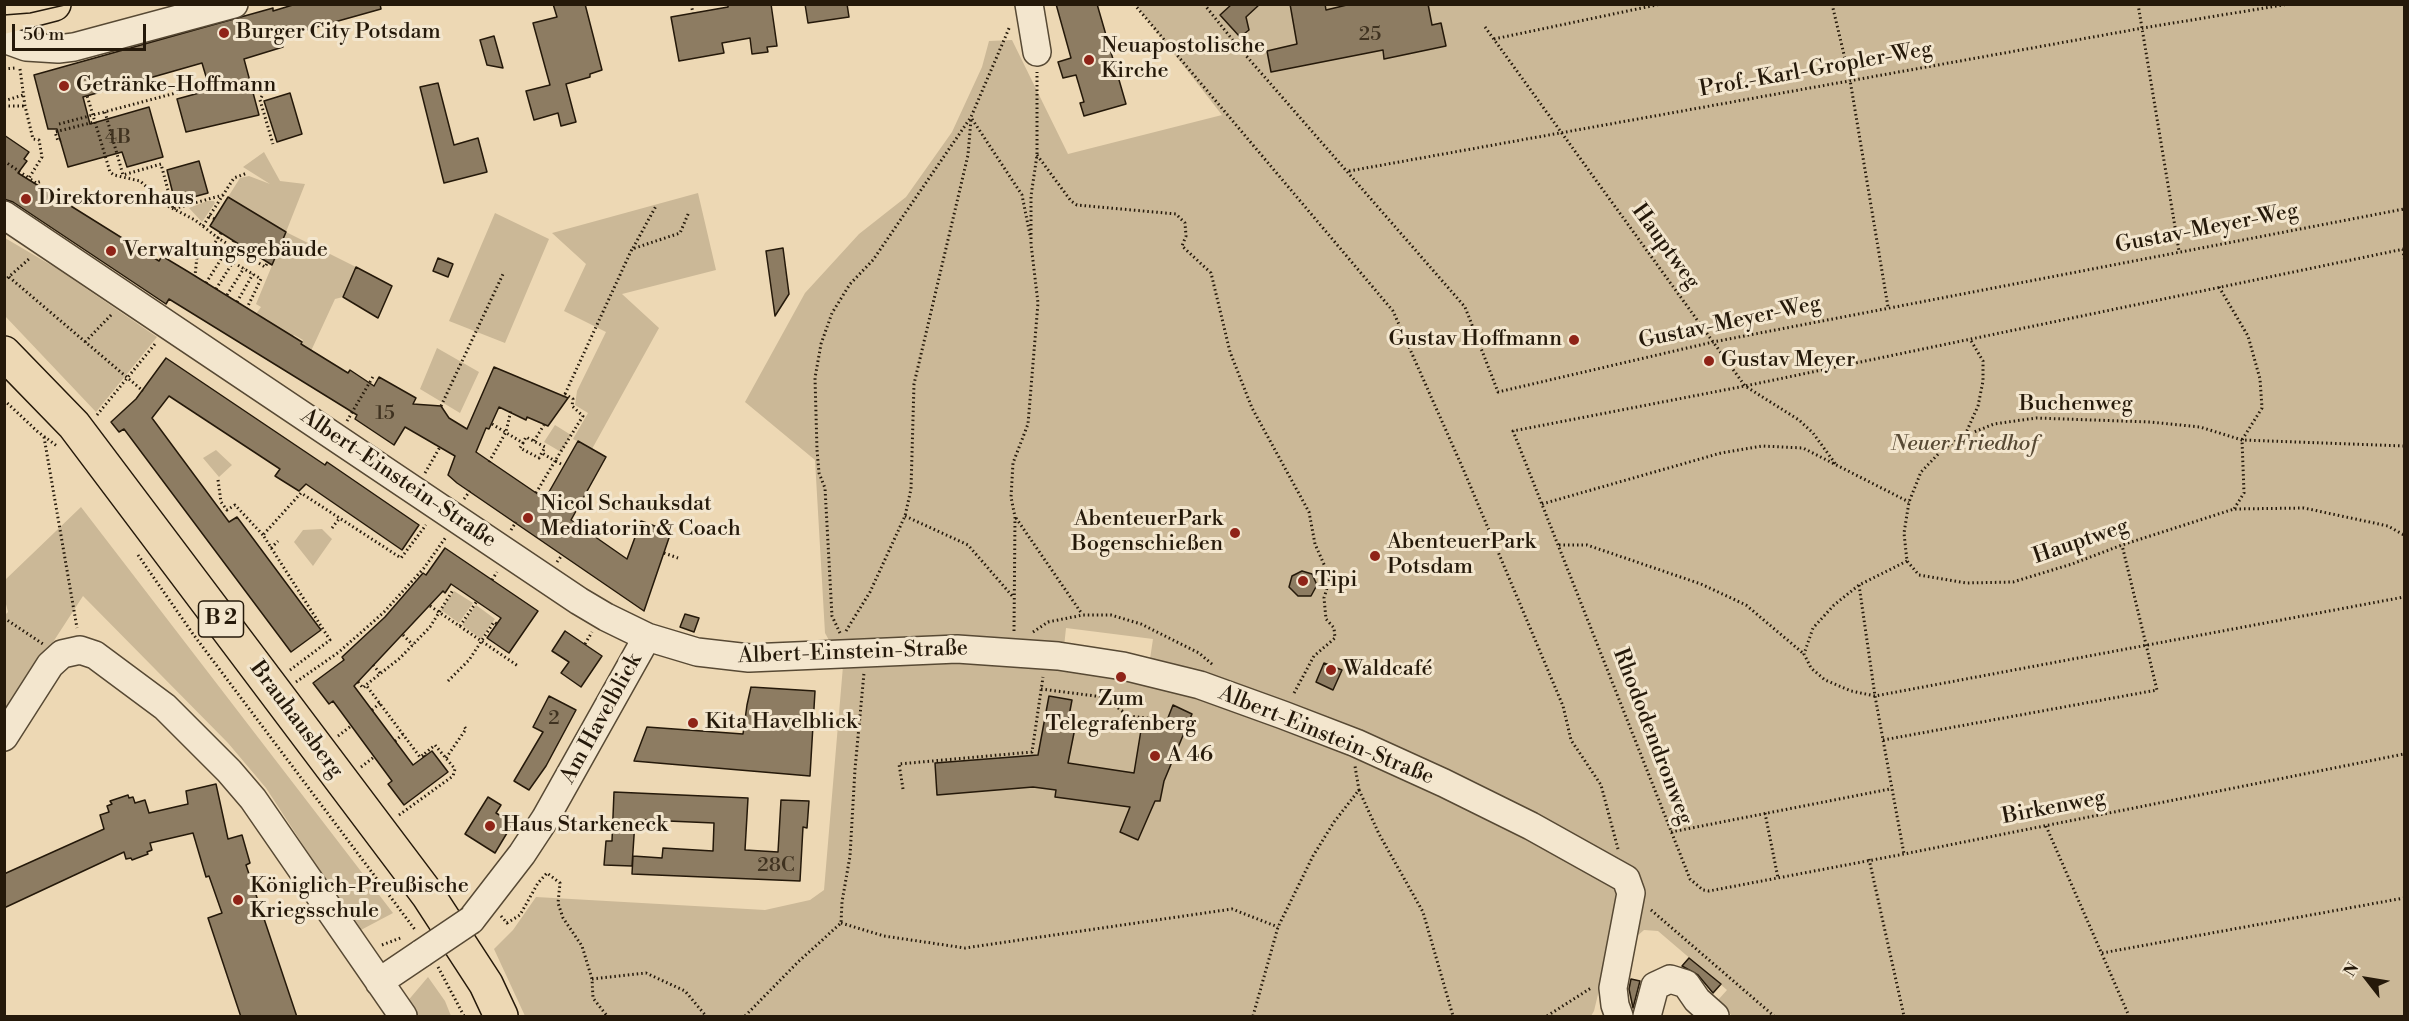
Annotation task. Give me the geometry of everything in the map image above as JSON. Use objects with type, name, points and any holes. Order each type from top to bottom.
[{"type":"main road","points":[[4,17],[54,4]]},
{"type":"main road","name":"Brauhausberg","points":[[4,353],[74,425],[270,684],[366,839],[441,912],[486,984],[501,1017]]},
{"type":"street","points":[[4,39],[26,47],[58,49],[74,47],[234,4]]},
{"type":"street","points":[[1029,4],[1037,52]]},
{"type":"street","name":"Albert-Einstein-Straße","points":[[4,215],[592,609],[647,637],[697,652],[749,658],[867,651],[957,649],[1013,651],[1069,657],[1163,675],[1283,715],[1356,743],[1531,826],[1629,886]]},
{"type":"street","name":"Am Havelblick","points":[[379,982],[422,945],[471,920],[545,819],[647,637]]},
{"type":"street","points":[[4,737],[50,665],[62,654],[80,650],[94,655],[165,707],[229,771],[253,799],[403,1017]]},
{"type":"street","points":[[1614,1001],[1629,886]]},
{"type":"street","points":[[1647,1017],[1655,986],[1670,979],[1686,984],[1697,1000],[1715,1017]]},
{"type":"path","points":[[691,4],[693,14]]},
{"type":"path","points":[[1134,4],[1393,311],[1464,471],[1563,706],[1571,740],[1601,785],[1629,886],[1774,1017]]},
{"type":"path","name":"Gustav-Meyer-Weg","points":[[1204,4],[1235,43],[1465,306],[1498,392],[1713,342],[2404,209]]},
{"type":"path","points":[[1494,39],[1661,4]]},
{"type":"path","points":[[1832,4],[1850,80],[1888,307]]},
{"type":"path","points":[[2138,4],[2179,251]]},
{"type":"path","name":"Prof.-Karl-Gropler-Weg","points":[[1349,171],[1850,80],[2289,4]]},
{"type":"path","points":[[971,117],[968,155],[914,384],[911,489],[905,516],[870,591],[842,638],[832,616],[825,488],[819,473],[817,450],[815,378],[821,344],[832,313],[850,284],[873,260],[971,117],[1010,25]]},
{"type":"path","name":"Hauptweg","points":[[1485,27],[1745,386],[1799,420],[1813,433],[1837,466]]},
{"type":"path","points":[[1031,244],[1031,196],[1037,155],[1037,52]]},
{"type":"path","points":[[20,68],[25,106],[33,139],[39,140],[42,157],[29,178]]},
{"type":"path","points":[[62,122],[206,85]]},
{"type":"path","points":[[86,92],[107,168],[114,175],[123,175],[161,164],[171,194],[173,210]]},
{"type":"path","points":[[4,103],[23,95]]},
{"type":"path","points":[[261,96],[260,100],[273,144]]},
{"type":"path","points":[[4,103],[25,106]]},
{"type":"path","points":[[105,112],[123,175]]},
{"type":"path","points":[[971,117],[1022,195],[1038,303],[1035,362],[1028,424],[1013,463],[1011,497],[1015,517],[1013,651]]},
{"type":"path","points":[[61,140],[58,141],[55,132],[94,122]]},
{"type":"path","points":[[1037,155],[1071,201],[1077,205],[1176,214],[1185,223],[1186,236],[1182,246],[1211,273],[1230,352],[1252,408],[1309,512],[1315,544],[1330,578],[1324,598],[1326,619],[1334,628],[1335,638],[1314,656],[1283,715]]},
{"type":"path","points":[[4,161],[36,183],[42,181]]},
{"type":"path","points":[[203,226],[234,177],[247,173]]},
{"type":"path","points":[[123,175],[140,181],[173,210],[195,220],[244,255],[265,267],[268,262]]},
{"type":"path","points":[[173,210],[224,195]]},
{"type":"path","points":[[536,493],[583,416],[572,406],[573,399],[564,395],[632,249],[656,206]]},
{"type":"path","points":[[632,249],[681,232],[689,212]]},
{"type":"path","points":[[209,216],[215,219]]},
{"type":"path","points":[[195,276],[197,256],[211,249],[221,233]]},
{"type":"path","points":[[231,246],[234,240]]},
{"type":"path","points":[[4,281],[45,243]]},
{"type":"path","points":[[211,249],[261,279],[247,308]]},
{"type":"path","points":[[244,255],[248,249]]},
{"type":"path","points":[[1745,386],[2404,249],[2404,258]]},
{"type":"path","points":[[206,283],[223,256]]},
{"type":"path","points":[[255,261],[258,256]]},
{"type":"path","points":[[216,289],[233,262]]},
{"type":"path","points":[[227,295],[243,268]]},
{"type":"path","points":[[441,406],[504,272]]},
{"type":"path","points":[[237,302],[254,274]]},
{"type":"path","points":[[9,277],[143,391]]},
{"type":"path","points":[[2219,287],[2248,336],[2260,379],[2262,408],[2242,440],[2244,492],[2234,509]]},
{"type":"path","points":[[85,342],[127,298]]},
{"type":"path","points":[[98,415],[169,326]]},
{"type":"path","points":[[1964,436],[1978,406],[1983,381],[1983,361],[1970,339]]},
{"type":"path","points":[[337,438],[374,375]]},
{"type":"path","name":"Rhododendronweg","points":[[1709,891],[1697,887],[1690,879],[1513,431],[1745,386]]},
{"type":"path","points":[[4,400],[57,446],[63,455]]},
{"type":"path","points":[[489,462],[506,432],[511,410]]},
{"type":"path","name":"Buchenweg","points":[[1909,502],[1921,472],[1943,449],[1964,436],[1994,424],[2036,418],[2151,422],[2200,427],[2242,440],[2404,446]]},
{"type":"path","points":[[492,424],[523,442]]},
{"type":"path","points":[[534,441],[544,424]]},
{"type":"path","points":[[44,437],[74,601],[80,650]]},
{"type":"path","points":[[526,437],[545,447],[539,458],[520,448],[523,442],[526,437]]},
{"type":"path","name":"Hauptweg","points":[[1542,504],[1721,453],[1762,446],[1803,448],[1909,502]]},
{"type":"path","points":[[428,469],[440,447]]},
{"type":"path","points":[[542,453],[561,464]]},
{"type":"path","points":[[218,480],[221,502],[226,510],[235,505],[262,535],[330,640],[270,684]]},
{"type":"path","points":[[262,535],[301,493],[401,558],[449,513]]},
{"type":"path","points":[[1804,654],[1814,628],[1834,605],[1859,585],[1907,561],[1904,533],[1909,502]]},
{"type":"path","name":"Hauptweg","points":[[1907,561],[1919,575],[1965,583],[2013,582],[2234,509],[2304,508],[2388,526],[2404,535]]},
{"type":"path","points":[[315,669],[362,633],[405,591],[442,544],[449,513]]},
{"type":"path","points":[[905,516],[968,545],[1015,600]]},
{"type":"path","points":[[1015,517],[1083,615]]},
{"type":"path","points":[[332,528],[339,519]]},
{"type":"path","points":[[271,548],[278,541]]},
{"type":"path","points":[[1558,546],[1587,545],[1701,584],[1746,605],[1804,654],[1810,668],[1825,680],[1851,691],[1875,696],[2404,597]]},
{"type":"path","points":[[1883,740],[2157,690],[2122,545]]},
{"type":"path","points":[[133,548],[193,634],[366,839],[422,945],[464,1017]]},
{"type":"path","points":[[664,553],[678,558]]},
{"type":"path","points":[[1859,585],[1875,696],[1904,854]]},
{"type":"path","points":[[358,682],[363,688],[413,645],[430,627],[453,590]]},
{"type":"path","points":[[460,626],[477,601]]},
{"type":"path","points":[[430,606],[518,666]]},
{"type":"path","points":[[4,618],[52,650]]},
{"type":"path","points":[[448,681],[469,660],[494,622],[497,624]]},
{"type":"path","points":[[403,635],[413,645]]},
{"type":"path","points":[[746,1017],[798,962],[841,923],[842,902],[850,856],[855,769],[867,651]]},
{"type":"path","points":[[373,665],[380,673]]},
{"type":"path","points":[[903,789],[899,764],[1032,752],[1041,684]]},
{"type":"path","points":[[366,685],[420,757],[435,745],[455,770],[453,776],[366,839]]},
{"type":"path","points":[[1041,689],[1103,697],[1129,716],[1163,720]]},
{"type":"path","points":[[372,710],[380,703]]},
{"type":"path","points":[[337,737],[351,726]]},
{"type":"path","points":[[446,758],[466,729],[464,726]]},
{"type":"path","points":[[395,741],[403,734]]},
{"type":"path","points":[[1356,743],[1355,765],[1359,790],[1379,834],[1423,912],[1453,1017]]},
{"type":"path","name":"Birkenweg","points":[[1709,891],[2404,754]]},
{"type":"path","points":[[360,768],[374,757]]},
{"type":"path","points":[[427,788],[430,793]]},
{"type":"path","points":[[1671,832],[1891,788]]},
{"type":"path","points":[[1253,1017],[1278,927],[1313,856],[1334,822],[1359,790]]},
{"type":"path","points":[[1765,813],[1778,878]]},
{"type":"path","points":[[2046,826],[2129,1017]]},
{"type":"path","points":[[1869,859],[1904,1017]]},
{"type":"path","points":[[499,913],[507,923],[520,915],[538,883],[547,873],[560,883],[558,903],[563,918],[582,946],[592,979],[593,998],[607,1017]]},
{"type":"path","points":[[2102,953],[2404,898]]},
{"type":"path","points":[[841,923],[884,936],[965,948],[1232,909],[1278,927]]},
{"type":"path","points":[[353,944],[363,936],[381,945],[401,938],[422,945]]},
{"type":"path","points":[[592,979],[646,973],[685,991],[706,1017]]},
{"type":"path","points":[[1547,1017],[1596,984],[1614,1001]]},
{"type":"green space","name":"Neuer Friedhof","points":[[1136,5],[2404,5],[2404,1016],[1732,1016],[1718,1000],[1727,990],[1658,931],[1644,930],[1636,937],[1600,986],[1591,1016],[525,1016],[494,949],[513,930],[536,897],[765,910],[810,900],[824,890],[843,666],[825,633],[815,460],[745,402],[805,293],[859,234],[906,197],[952,132],[982,67],[989,41],[1012,40],[1068,154],[1222,115]],"holes":[[[1066,628],[1153,639],[1150,659],[1064,647]]]},
{"type":"green space","points":[[264,152],[280,181],[305,184],[286,232],[228,197],[240,178],[249,176],[270,184],[243,167]]},
{"type":"green space","points":[[698,193],[716,270],[622,294],[659,328],[592,449],[573,439],[588,413],[575,405],[577,391],[606,332],[564,311],[586,264],[552,233]]},
{"type":"green space","points":[[207,201],[215,203],[202,222],[189,208]]},
{"type":"green space","points":[[495,213],[549,239],[505,343],[449,321]]},
{"type":"green space","points":[[286,232],[356,267],[343,297],[335,299],[311,351],[301,344],[303,340],[294,335],[292,337],[256,314],[261,307],[256,304]]},
{"type":"green space","points":[[5,238],[56,268],[157,337],[96,412],[5,316]]},
{"type":"green space","points":[[437,348],[479,372],[460,413],[420,389]]},
{"type":"green space","points":[[555,425],[571,435],[561,452],[544,442]]},
{"type":"green space","points":[[216,450],[232,465],[219,477],[203,458]]},
{"type":"green space","points":[[81,507],[393,913],[359,931],[266,788],[228,743],[83,596],[5,716],[4,616],[8,612],[5,600],[5,580]]},
{"type":"green space","points":[[322,529],[332,539],[313,566],[294,542],[303,530]]},
{"type":"green space","points":[[454,591],[473,603],[459,623],[441,610]]},
{"type":"green space","points":[[476,605],[495,619],[481,639],[462,625]]},
{"type":"green space","points":[[428,977],[445,1001],[451,1016],[395,1016]]},
{"type":"building","points":[[296,4],[380,4],[381,9],[281,37],[283,47],[244,59],[259,115],[186,132],[177,99],[210,90],[202,63],[83,97],[90,124],[149,107],[163,157],[127,167],[122,152],[68,167],[57,129],[48,129],[34,75],[273,8],[273,11]]},
{"type":"building","points":[[553,4],[585,4],[602,70],[590,74],[590,77],[566,84],[576,122],[561,126],[558,113],[534,120],[526,91],[550,85],[533,23],[557,17]]},
{"type":"building","points":[[728,4],[771,4],[777,46],[767,47],[768,52],[752,54],[750,38],[722,43],[724,53],[679,61],[671,17],[728,7]]},
{"type":"building","points":[[805,4],[847,4],[849,17],[808,23]]},
{"type":"building","name":"Neuapostolische Kirche","points":[[1056,4],[1097,4],[1126,104],[1084,116],[1080,103],[1084,102],[1076,75],[1063,78],[1058,62],[1071,58]]},
{"type":"building","points":[[1232,4],[1260,4],[1246,17],[1249,30],[1240,37],[1220,15]]},
{"type":"building","points":[[1290,4],[1325,4],[1326,10],[1351,4],[1428,4],[1432,25],[1441,23],[1446,46],[1384,59],[1383,50],[1271,72],[1267,51],[1297,44]]},
{"type":"building","points":[[494,36],[503,68],[487,65],[480,40]]},
{"type":"building","points":[[438,83],[454,145],[478,138],[487,172],[444,183],[420,87]]},
{"type":"building","points":[[290,93],[302,134],[277,142],[264,101]]},
{"type":"building","points":[[4,135],[29,152],[24,159],[27,161],[18,173],[159,261],[162,256],[348,373],[350,370],[374,386],[379,377],[416,398],[413,404],[441,406],[449,418],[467,429],[494,367],[568,398],[548,426],[527,417],[526,420],[499,407],[489,429],[486,428],[476,452],[545,499],[578,441],[606,457],[571,520],[627,559],[641,521],[671,532],[644,611],[457,483],[448,475],[455,456],[405,427],[394,445],[355,419],[357,415],[169,299],[166,304],[13,202],[4,199]]},
{"type":"building","points":[[199,161],[208,193],[175,202],[167,170]]},
{"type":"building","points":[[228,197],[286,232],[272,265],[210,226]]},
{"type":"building","points":[[783,248],[789,294],[775,316],[766,251]]},
{"type":"building","points":[[438,258],[453,264],[448,277],[433,271]]},
{"type":"building","points":[[356,267],[392,286],[378,318],[343,297]]},
{"type":"building","points":[[166,358],[325,465],[327,462],[419,525],[402,550],[306,484],[299,491],[275,476],[280,469],[169,396],[152,418],[229,522],[237,517],[321,630],[291,652],[124,429],[119,432],[111,422],[136,399]]},
{"type":"building","points":[[445,548],[538,611],[509,653],[487,638],[501,618],[451,584],[445,593],[443,591],[354,686],[413,765],[432,751],[448,772],[404,805],[388,784],[392,781],[333,701],[329,704],[313,683],[344,660],[342,657],[385,617],[423,573],[426,575]]},
{"type":"building","name":"Tipi","points":[[1302,571],[1312,574],[1317,585],[1311,596],[1298,596],[1289,587],[1292,576]]},
{"type":"building","points":[[685,614],[699,618],[694,632],[680,627]]},
{"type":"building","points":[[565,631],[602,656],[581,687],[561,673],[569,662],[552,651]]},
{"type":"building","points":[[1324,663],[1342,670],[1333,690],[1316,682]]},
{"type":"building","points":[[751,687],[815,691],[810,776],[634,761],[647,727],[743,734]]},
{"type":"building","points":[[549,696],[576,710],[546,766],[529,790],[514,781],[543,732],[533,727]]},
{"type":"building","points":[[1049,696],[1072,700],[1068,721],[1076,723],[1068,763],[1134,773],[1142,724],[1164,728],[1173,705],[1192,714],[1164,781],[1160,801],[1155,801],[1138,840],[1120,832],[1130,807],[1055,797],[1056,790],[1033,787],[937,795],[935,763],[1038,755]]},
{"type":"building","name":"Königlich-Preußische Kriegsschule","points":[[216,784],[228,839],[242,835],[250,863],[246,865],[297,1017],[241,1017],[208,918],[222,913],[209,876],[206,877],[193,833],[150,843],[152,850],[147,852],[148,854],[132,860],[131,858],[126,859],[124,852],[4,908],[4,874],[104,829],[100,815],[109,812],[107,806],[112,804],[110,801],[128,795],[129,798],[133,797],[135,803],[145,800],[149,813],[188,804],[186,791]]},
{"type":"building","points":[[614,792],[748,798],[745,850],[778,852],[781,800],[809,801],[807,828],[803,827],[800,881],[632,874],[633,856],[662,858],[663,848],[713,851],[714,823],[635,821],[632,866],[604,865],[606,841],[612,841]]},
{"type":"building","name":"Haus Starkeneck","points":[[488,797],[501,805],[496,813],[513,823],[495,853],[465,834]]},
{"type":"building","points":[[1689,958],[1721,984],[1713,993],[1698,975],[1682,966]]},
{"type":"building","points":[[1631,979],[1640,981],[1633,1008],[1629,989]]},
{"type":"tram line","points":[[11,4],[26,4]]},
{"type":"tram line","points":[[4,15],[30,13],[69,4]]},
{"type":"place","name":"Burger City Potsdam","points":[[224,33]]},
{"type":"place","name":"Neuapostolische Kirche","points":[[1089,60]]},
{"type":"place","name":"Getränke-Hoffmann","points":[[64,86]]},
{"type":"place","name":"Direktorenhaus","points":[[26,199]]},
{"type":"place","name":"Verwaltungsgebäude","points":[[111,251]]},
{"type":"place","name":"Gustav Hoffmann","points":[[1574,340]]},
{"type":"place","name":"Gustav Meyer","points":[[1709,361]]},
{"type":"place","name":"Nicol Schauksdat Mediatorin & Coach","points":[[528,518]]},
{"type":"place","name":"AbenteuerPark Bogenschießen","points":[[1235,533]]},
{"type":"place","name":"AbenteuerPark Potsdam","points":[[1375,556]]},
{"type":"place","name":"Tipi","points":[[1303,581]]},
{"type":"place","name":"Waldcafé","points":[[1331,670]]},
{"type":"place","name":"Zum Telegrafenberg","points":[[1121,677]]},
{"type":"place","name":"Kita Havelblick","points":[[693,723]]},
{"type":"place","name":"A 46","points":[[1155,756]]},
{"type":"place","name":"Haus Starkeneck","points":[[490,826]]},
{"type":"place","name":"Königlich-Preußische Kriegsschule","points":[[238,900]]}]
